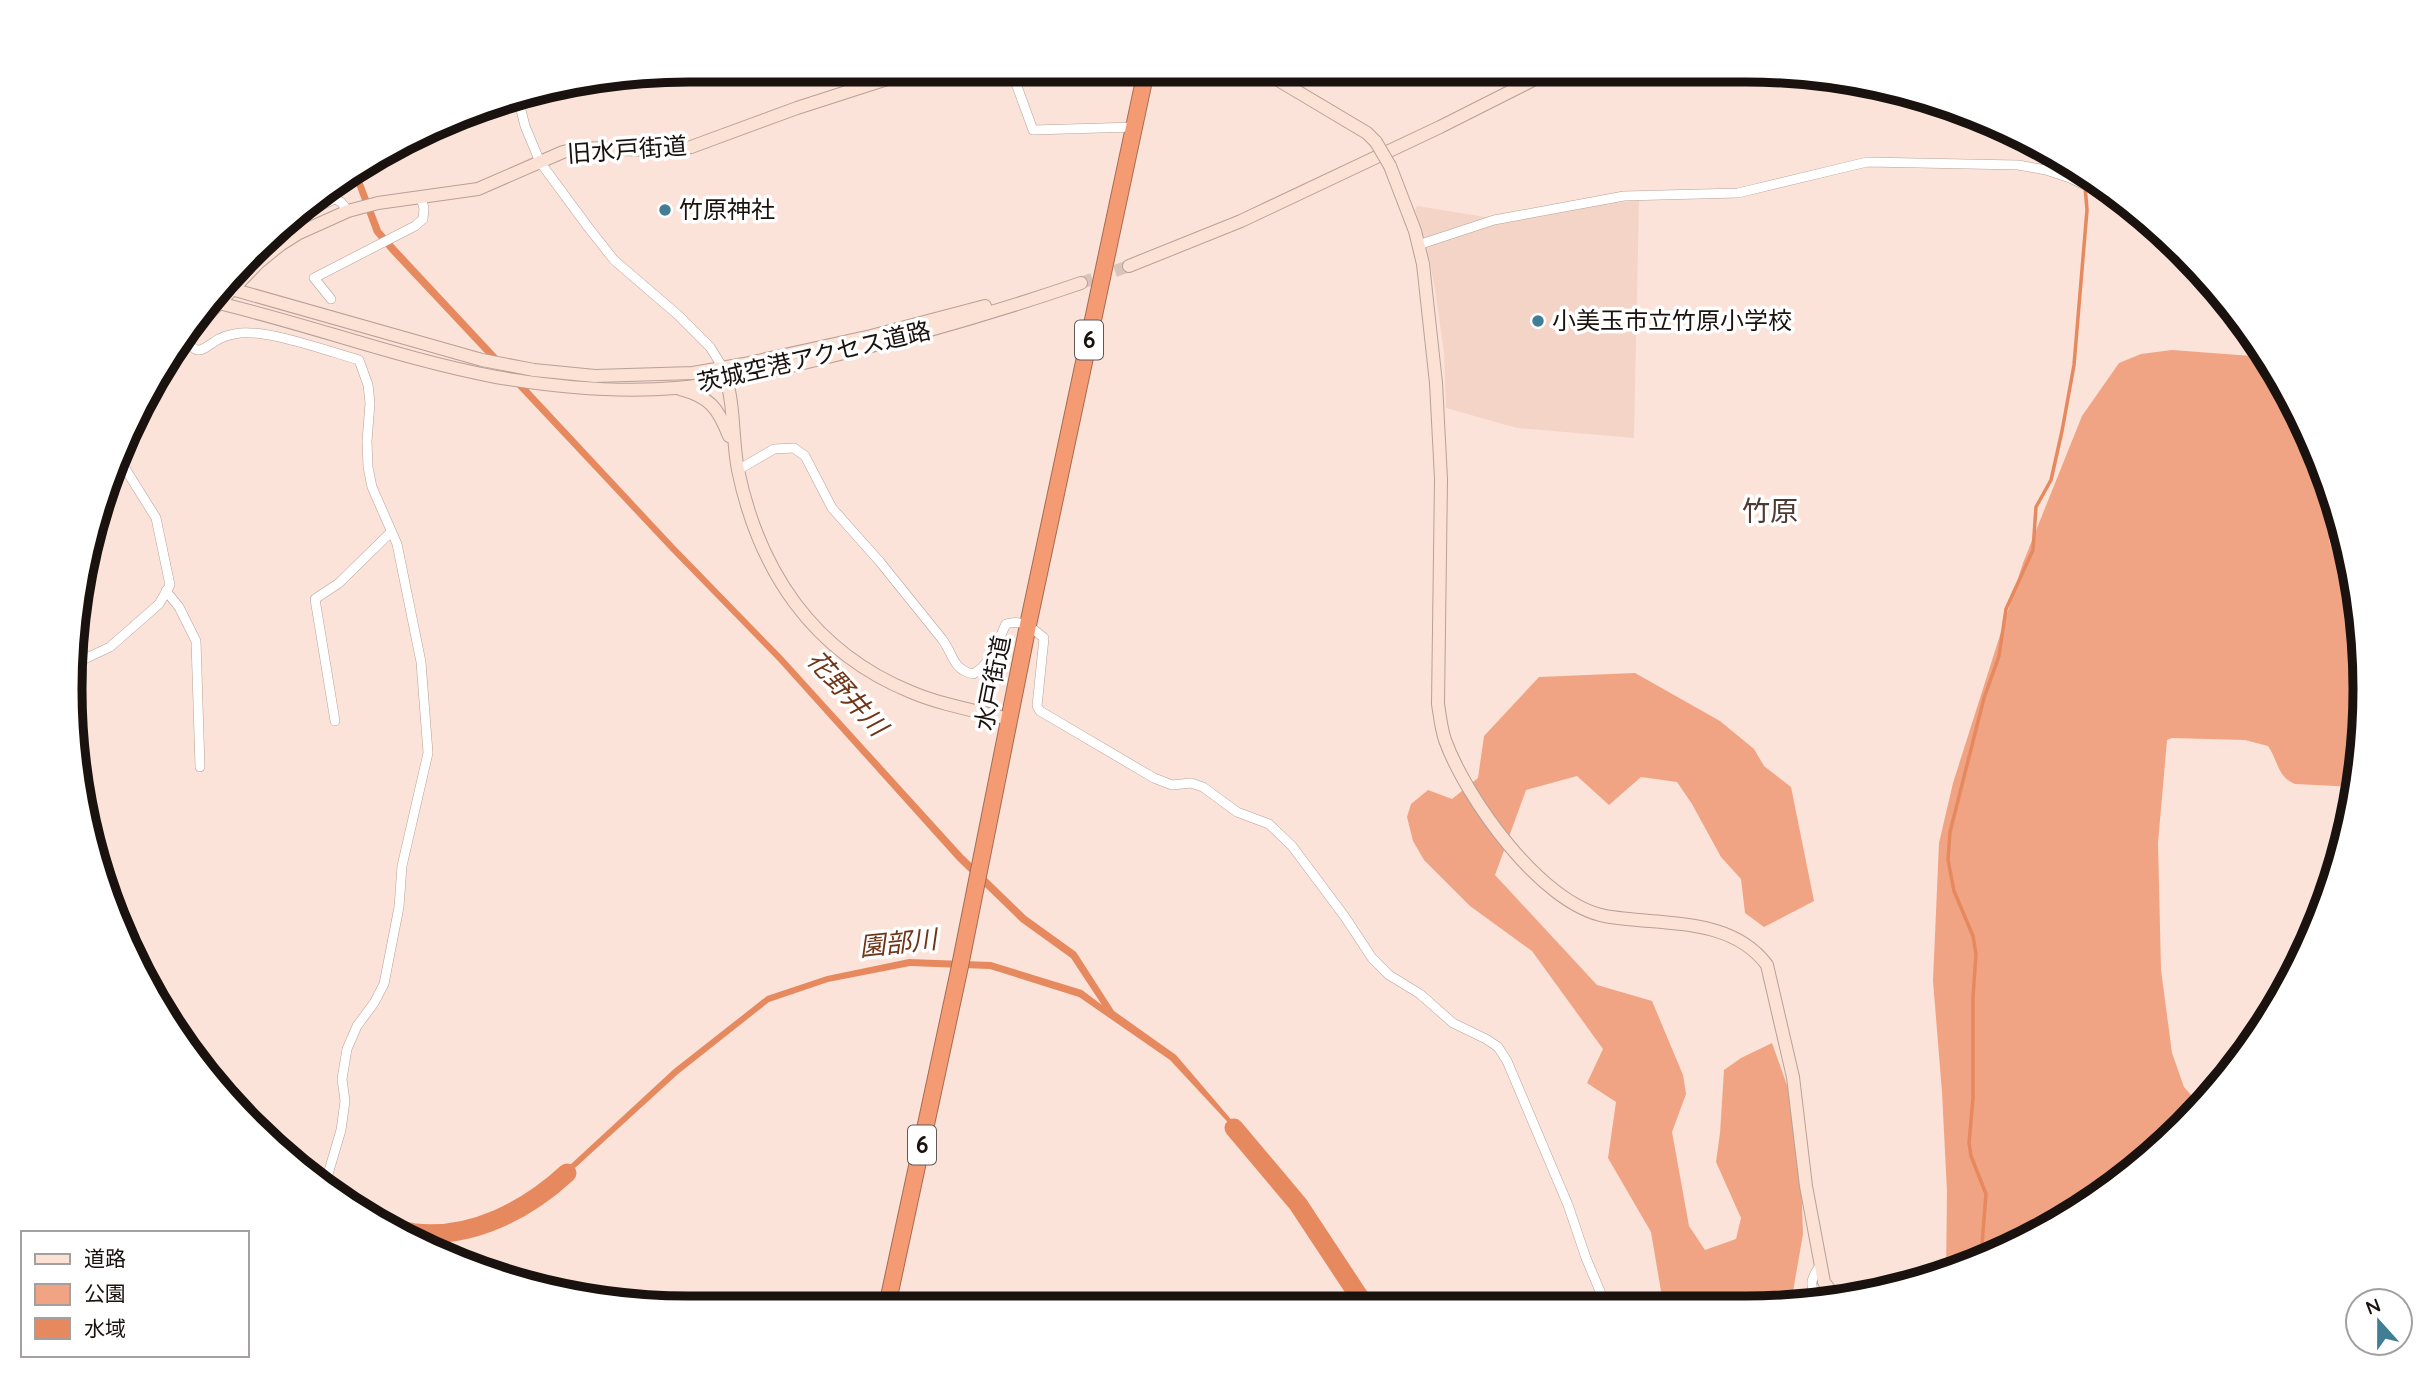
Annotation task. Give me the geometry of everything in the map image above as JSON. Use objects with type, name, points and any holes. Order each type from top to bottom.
[{"type":"highway","name":"水戸街道","points":[[889,1296],[1144,82]]},
{"type":"main road","name":"旧水戸街道","points":[[259,261],[299,233],[354,209],[378,203],[478,189],[580,148],[658,150],[691,147],[878,82]]},
{"type":"main road","points":[[1282,82],[1367,133],[1376,142],[1406,203],[1418,245],[1429,309],[1436,383],[1441,479],[1438,704],[1440,725],[1448,749],[1497,831],[1556,893],[1603,916],[1673,923],[1735,937],[1757,951],[1767,965],[1793,1077],[1806,1186],[1824,1282],[1830,1290]]},
{"type":"main road","points":[[1128,262],[1241,221],[1528,82]]},
{"type":"main road","name":"茨城空港アクセス道路","points":[[221,304],[376,348],[497,377],[598,389],[676,388],[725,374],[944,328],[1082,279]]},
{"type":"main road","name":"茨城空港アクセス道路","points":[[233,289],[482,360],[534,370],[595,376],[725,374]]},
{"type":"main road","points":[[725,374],[738,470],[757,537],[787,594],[827,639],[866,667],[910,692],[1009,719]]},
{"type":"main road","points":[[676,388],[692,392],[712,403],[722,418],[735,449]]},
{"type":"street","points":[[1015,82],[1033,130],[1135,127]]},
{"type":"street","points":[[520,106],[540,162],[614,260],[710,347],[725,374]]},
{"type":"street","points":[[1418,245],[1494,220],[1624,196],[1738,193],[1867,162],[2018,165],[2046,170],[2078,182]]},
{"type":"street","points":[[331,299],[314,278],[415,226],[423,219],[421,198]]},
{"type":"street","points":[[328,202],[335,199],[354,209]]},
{"type":"street","points":[[189,346],[206,349],[227,336],[260,333],[359,360],[368,386],[370,402],[367,441],[372,487],[397,544],[421,662],[428,753],[402,866],[399,907],[384,984],[357,1026],[347,1049],[342,1079],[345,1101],[341,1130],[328,1175]]},
{"type":"street","points":[[738,470],[761,456],[785,447],[794,448],[804,456],[832,508],[942,639],[962,672],[973,674],[981,670],[1006,624],[1017,621],[1028,625],[1044,638],[1037,706],[1040,711],[1154,778],[1172,785],[1191,783],[1202,787],[1237,812],[1269,824],[1292,846],[1373,958],[1389,975],[1420,994],[1453,1024],[1497,1047],[1507,1061],[1568,1205],[1602,1296]]},
{"type":"street","points":[[83,659],[110,647],[159,604],[170,585],[156,518],[124,467]]},
{"type":"street","points":[[335,721],[315,599],[339,583],[391,532]]},
{"type":"street","points":[[166,591],[179,607],[196,641],[200,767]]},
{"type":"street","points":[[1813,1292],[1811,1278],[1821,1264]]},
{"type":"shaded area","name":"小美玉市立竹原小学校","points":[[1639,200],[1634,438],[1517,428],[1446,408],[1444,353],[1435,289],[1426,244],[1415,210],[1417,206],[1485,217]]},
{"type":"green space","points":[[2172,350],[2253,356],[2290,421],[2307,457],[2331,529],[2329,541],[2333,552],[2337,553],[2348,610],[2353,689],[2345,786],[2295,784],[2289,781],[2281,773],[2268,746],[2245,740],[2167,740],[2158,843],[2161,970],[2172,1053],[2184,1087],[2194,1098],[2146,1145],[2083,1193],[2014,1233],[1946,1262],[1947,1192],[1933,981],[1939,843],[1953,783],[2023,563],[2082,416],[2119,363],[2141,354]]},
{"type":"green space","points":[[1635,673],[1720,721],[1754,749],[1764,766],[1791,787],[1814,901],[1764,927],[1745,913],[1741,879],[1721,857],[1677,782],[1641,777],[1609,805],[1577,776],[1526,790],[1495,875],[1597,985],[1652,1001],[1683,1075],[1686,1094],[1672,1132],[1689,1226],[1705,1250],[1736,1239],[1741,1218],[1716,1162],[1724,1070],[1741,1058],[1772,1043],[1793,1102],[1800,1148],[1803,1234],[1793,1293],[1662,1296],[1651,1232],[1608,1158],[1616,1102],[1587,1083],[1603,1049],[1532,951],[1470,906],[1424,860],[1413,841],[1407,817],[1411,804],[1428,790],[1452,799],[1478,778],[1484,736],[1539,677]]},
{"type":"water","points":[[361,179],[381,230],[396,247],[674,545],[783,657],[963,855],[1026,916],[1076,952],[1114,1011],[1176,1055],[1301,1201],[1170,1060],[1079,997],[990,969],[910,966],[828,982],[769,1002],[678,1074],[553,1188],[544,1189],[674,1069],[767,996],[827,976],[909,959],[991,962],[1082,990],[1102,1005],[1071,958],[1021,922],[957,860],[779,662],[669,549],[374,233],[356,183]]},
{"type":"waterway","points":[[1982,1248],[1986,1194],[1971,1156],[1969,1143],[1973,1098],[1973,997],[1976,954],[1973,936],[1954,891],[1948,860],[1950,832],[1984,698],[1999,656],[2006,609],[2033,550],[2036,507],[2051,480],[2062,431],[2074,365],[2087,210],[2085,186]]},
{"type":"waterway","name":"園部川","points":[[1234,1128],[1298,1204],[1359,1296]]},
{"type":"waterway","name":"園部川","points":[[422,1233],[457,1231],[497,1219],[534,1199],[567,1173]]},
{"type":"tunnel","points":[[1081,283],[1129,266]]},
{"type":"place","name":"竹原神社","points":[[665,210]]},
{"type":"place","name":"小美玉市立竹原小学校","points":[[1538,321]]},
{"type":"district","name":"竹原","points":[[1770,511]]},
{"type":"water label","name":"花野井川","points":[[847,693]]}]
